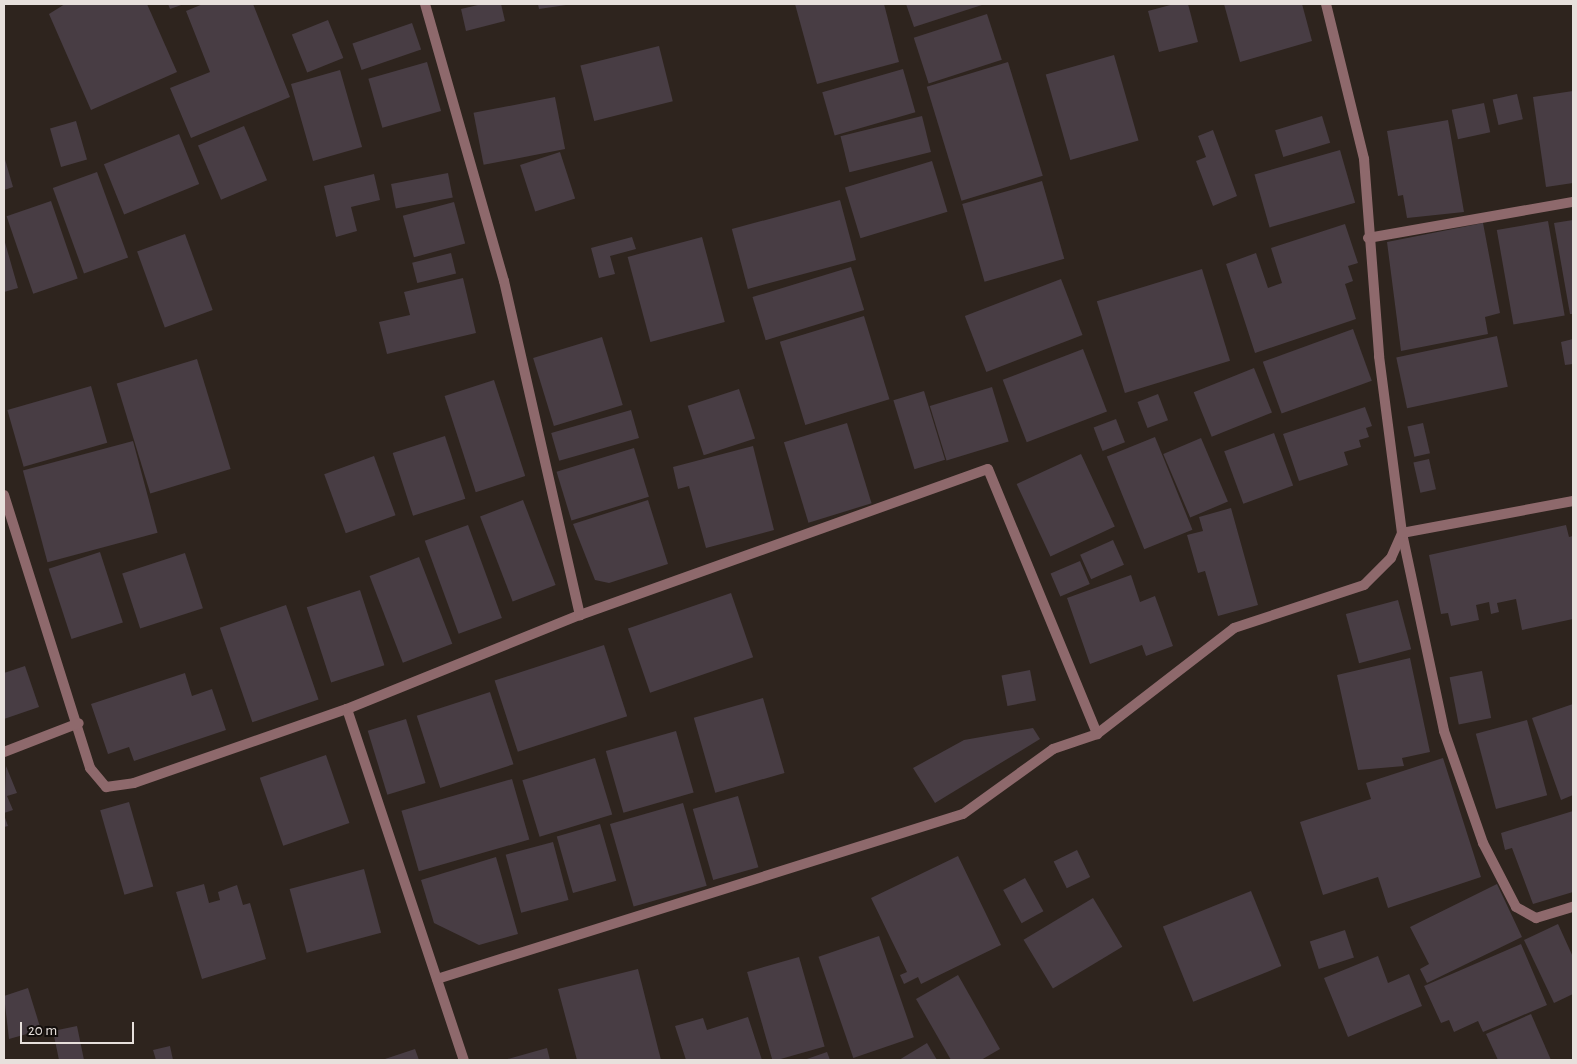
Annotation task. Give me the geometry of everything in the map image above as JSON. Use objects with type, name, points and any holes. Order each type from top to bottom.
[{"type":"street","points":[[425,4],[504,281],[580,614]]},
{"type":"street","points":[[1326,4],[1364,159],[1368,238],[1402,533],[1442,722],[1483,843],[1516,907],[1527,917],[1573,907]]},
{"type":"street","points":[[1368,238],[1573,202]]},
{"type":"street","points":[[4,495],[97,780],[116,789],[347,710],[580,614],[988,469],[1097,734]]},
{"type":"street","points":[[1402,533],[1573,501]]},
{"type":"street","points":[[436,979],[963,814],[1053,749],[1097,734],[1234,628],[1364,585],[1391,558],[1402,533]]},
{"type":"street","points":[[347,710],[464,1060]]},
{"type":"street","points":[[4,752],[79,723]]},
{"type":"building","points":[[65,4],[147,4],[177,72],[91,110],[49,14]]},
{"type":"building","points":[[168,4],[184,4],[170,9]]},
{"type":"building","points":[[203,4],[253,4],[290,97],[191,138],[170,88],[210,72],[186,11]]},
{"type":"building","points":[[482,4],[501,4],[505,21],[466,31],[461,9]]},
{"type":"building","points":[[538,4],[566,4],[566,5],[539,9]]},
{"type":"building","points":[[795,4],[884,4],[899,62],[817,84]]},
{"type":"building","points":[[906,4],[985,4],[914,27]]},
{"type":"building","points":[[1174,4],[1188,4],[1198,42],[1159,52],[1148,11]]},
{"type":"building","points":[[1224,4],[1302,4],[1312,41],[1240,62]]},
{"type":"building","points":[[987,14],[1002,60],[929,83],[914,38]]},
{"type":"building","points":[[328,20],[343,58],[307,73],[292,35]]},
{"type":"building","points":[[412,23],[421,49],[362,70],[352,44]]},
{"type":"building","points":[[659,46],[673,101],[594,121],[580,66]]},
{"type":"building","points":[[1114,55],[1139,141],[1070,160],[1046,75]]},
{"type":"building","points":[[427,62],[441,111],[382,128],[368,79]]},
{"type":"building","points":[[1008,62],[1043,176],[962,201],[927,87]]},
{"type":"building","points":[[903,69],[915,112],[835,135],[822,92]]},
{"type":"building","points":[[340,70],[362,147],[313,161],[291,84]]},
{"type":"building","points":[[1573,91],[1573,183],[1546,187],[1533,97]]},
{"type":"building","points":[[1517,94],[1523,119],[1498,125],[1493,100]]},
{"type":"building","points":[[555,97],[565,149],[484,165],[474,113]]},
{"type":"building","points":[[1484,103],[1490,132],[1458,139],[1452,110]]},
{"type":"building","points":[[922,116],[931,152],[849,172],[840,136]]},
{"type":"building","points":[[1322,116],[1330,143],[1283,157],[1275,130]]},
{"type":"building","points":[[1448,120],[1464,212],[1407,218],[1403,195],[1398,196],[1387,131]]},
{"type":"building","points":[[76,121],[87,159],[61,167],[50,128]]},
{"type":"building","points":[[244,126],[267,180],[221,200],[198,146]]},
{"type":"building","points":[[1213,130],[1237,196],[1213,206],[1196,161],[1206,157],[1198,136]]},
{"type":"building","points":[[179,134],[199,184],[124,214],[104,164]]},
{"type":"building","points":[[1340,150],[1355,203],[1270,227],[1254,175]]},
{"type":"building","points":[[560,152],[575,199],[535,212],[520,165]]},
{"type":"building","points":[[4,156],[13,187],[4,190]]},
{"type":"building","points":[[932,161],[947,212],[860,238],[845,188]]},
{"type":"building","points":[[97,172],[128,258],[84,274],[53,188]]},
{"type":"building","points":[[448,173],[453,198],[396,209],[391,184]]},
{"type":"building","points":[[374,174],[380,200],[351,207],[357,231],[336,237],[324,186]]},
{"type":"building","points":[[1042,181],[1064,259],[985,282],[962,204]]},
{"type":"building","points":[[840,200],[856,260],[748,289],[732,229]]},
{"type":"building","points":[[51,201],[78,279],[33,294],[7,216]]},
{"type":"building","points":[[454,202],[465,244],[414,257],[403,216]]},
{"type":"building","points":[[1573,220],[1573,314],[1570,314],[1554,223]]},
{"type":"building","points":[[1548,221],[1565,316],[1513,325],[1497,230]]},
{"type":"building","points":[[1483,223],[1500,313],[1485,317],[1488,334],[1401,351],[1387,242]]},
{"type":"building","points":[[1345,224],[1358,263],[1348,266],[1353,281],[1345,284],[1356,319],[1255,353],[1226,264],[1256,253],[1268,288],[1282,283],[1271,248]]},
{"type":"building","points":[[185,234],[213,310],[165,328],[137,251]]},
{"type":"building","points":[[632,237],[636,249],[610,256],[615,274],[599,278],[591,248]]},
{"type":"building","points":[[702,237],[725,322],[650,342],[628,257]]},
{"type":"building","points":[[4,239],[18,288],[4,292]]},
{"type":"building","points":[[451,253],[456,273],[417,283],[412,263]]},
{"type":"building","points":[[851,267],[864,310],[766,340],[753,297]]},
{"type":"building","points":[[1202,269],[1230,361],[1125,393],[1097,301]]},
{"type":"building","points":[[463,278],[476,333],[387,354],[379,322],[410,315],[404,292]]},
{"type":"building","points":[[1061,279],[1083,335],[986,372],[965,316]]},
{"type":"building","points":[[864,316],[889,399],[805,425],[780,342]]},
{"type":"building","points":[[1353,329],[1372,381],[1282,414],[1263,362]]},
{"type":"building","points":[[1497,336],[1508,387],[1407,408],[1396,357]]},
{"type":"building","points":[[602,337],[623,405],[554,426],[533,358]]},
{"type":"building","points":[[1573,339],[1573,364],[1565,365],[1561,342]]},
{"type":"building","points":[[1083,349],[1107,412],[1027,442],[1003,380]]},
{"type":"building","points":[[197,359],[231,469],[150,494],[117,384]]},
{"type":"building","points":[[1254,368],[1272,413],[1212,437],[1194,392]]},
{"type":"building","points":[[494,380],[525,476],[476,492],[445,396]]},
{"type":"building","points":[[91,386],[107,443],[24,467],[7,410]]},
{"type":"building","points":[[992,387],[1009,442],[947,461],[930,406]]},
{"type":"building","points":[[739,389],[755,438],[704,455],[688,406]]},
{"type":"building","points":[[924,391],[945,460],[914,469],[893,400]]},
{"type":"building","points":[[1158,394],[1168,420],[1147,428],[1137,402]]},
{"type":"building","points":[[1365,407],[1372,426],[1366,428],[1369,437],[1359,440],[1361,447],[1344,452],[1348,465],[1299,481],[1283,434]]},
{"type":"building","points":[[631,410],[639,438],[559,461],[551,433]]},
{"type":"building","points":[[1116,419],[1125,442],[1103,451],[1094,428]]},
{"type":"building","points":[[847,423],[872,503],[808,523],[784,442]]},
{"type":"building","points":[[1423,423],[1430,453],[1414,457],[1407,427]]},
{"type":"building","points":[[1274,433],[1293,486],[1243,504],[1224,451]]},
{"type":"building","points":[[445,436],[465,499],[413,516],[393,453]]},
{"type":"building","points":[[1155,437],[1192,530],[1144,549],[1107,456]]},
{"type":"building","points":[[1201,438],[1228,502],[1190,518],[1163,454]]},
{"type":"building","points":[[133,441],[158,533],[47,562],[23,471]]},
{"type":"building","points":[[753,446],[774,530],[706,548],[689,486],[678,489],[673,467]]},
{"type":"building","points":[[634,448],[649,497],[571,520],[557,472]]},
{"type":"building","points":[[1081,454],[1115,527],[1050,557],[1017,484]]},
{"type":"building","points":[[374,456],[396,515],[346,533],[324,474]]},
{"type":"building","points":[[1429,459],[1436,489],[1420,493],[1413,463]]},
{"type":"building","points":[[523,500],[556,585],[513,601],[480,516]]},
{"type":"building","points":[[648,500],[668,564],[609,583],[595,580],[573,524]]},
{"type":"building","points":[[1231,508],[1258,605],[1218,616],[1205,571],[1198,573],[1187,535],[1203,531],[1199,517]]},
{"type":"building","points":[[468,525],[502,618],[459,634],[425,541]]},
{"type":"building","points":[[1566,525],[1569,537],[1573,536],[1573,619],[1522,630],[1516,599],[1497,603],[1499,612],[1491,614],[1489,602],[1476,605],[1479,620],[1451,626],[1448,613],[1441,614],[1429,555]]},
{"type":"building","points":[[1113,540],[1124,565],[1091,579],[1080,555]]},
{"type":"building","points":[[100,552],[123,622],[72,639],[49,569]]},
{"type":"building","points":[[185,553],[203,608],[140,629],[122,573]]},
{"type":"building","points":[[419,557],[452,644],[403,663],[370,576]]},
{"type":"building","points":[[1080,561],[1090,584],[1060,597],[1051,574]]},
{"type":"building","points":[[1131,575],[1140,602],[1155,596],[1173,646],[1146,656],[1142,645],[1090,664],[1067,598]]},
{"type":"building","points":[[360,590],[384,665],[331,682],[307,607]]},
{"type":"building","points":[[731,593],[753,657],[650,693],[628,628]]},
{"type":"building","points":[[1398,600],[1411,649],[1359,663],[1346,614]]},
{"type":"building","points":[[286,605],[319,700],[252,722],[220,628]]},
{"type":"building","points":[[604,645],[627,716],[518,752],[495,681]]},
{"type":"building","points":[[1410,658],[1430,752],[1402,758],[1404,766],[1358,770],[1337,675]]},
{"type":"building","points":[[25,666],[39,707],[4,719],[4,673]]},
{"type":"building","points":[[1030,670],[1036,700],[1007,706],[1002,676]]},
{"type":"building","points":[[1482,671],[1491,718],[1459,724],[1450,677]]},
{"type":"building","points":[[185,673],[192,696],[212,689],[226,730],[134,761],[129,747],[108,754],[91,704]]},
{"type":"building","points":[[490,692],[513,764],[440,788],[417,716]]},
{"type":"building","points":[[763,698],[784,773],[715,793],[694,718]]},
{"type":"building","points":[[1573,704],[1573,795],[1561,800],[1532,718]]},
{"type":"building","points":[[406,719],[426,783],[387,795],[368,731]]},
{"type":"building","points":[[1527,720],[1547,795],[1496,809],[1476,734]]},
{"type":"building","points":[[1033,728],[1040,739],[935,803],[913,768],[964,740]]},
{"type":"building","points":[[676,731],[694,793],[623,813],[606,751]]},
{"type":"building","points":[[326,755],[349,823],[283,846],[260,778]]},
{"type":"building","points":[[595,758],[612,814],[540,837],[522,780]]},
{"type":"building","points":[[1443,758],[1481,877],[1388,908],[1378,877],[1323,895],[1300,822],[1371,799],[1366,783]]},
{"type":"building","points":[[6,766],[17,793],[7,796],[13,810],[4,813]]},
{"type":"building","points":[[512,779],[529,840],[419,871],[401,811]]},
{"type":"building","points":[[738,796],[758,867],[713,880],[693,809]]},
{"type":"building","points":[[129,802],[153,887],[124,895],[100,810]]},
{"type":"building","points":[[683,803],[707,886],[634,907],[610,824]]},
{"type":"building","points":[[1573,811],[1573,892],[1533,904],[1512,848],[1505,850],[1501,833]]},
{"type":"building","points":[[4,815],[8,826],[4,827]]},
{"type":"building","points":[[600,824],[616,881],[573,893],[557,836]]},
{"type":"building","points":[[553,842],[569,900],[521,913],[506,855]]},
{"type":"building","points":[[1077,850],[1090,877],[1067,888],[1054,861]]},
{"type":"building","points":[[958,856],[1001,945],[921,984],[918,977],[904,984],[900,975],[907,972],[871,898]]},
{"type":"building","points":[[496,857],[518,934],[479,945],[434,923],[421,880]]},
{"type":"building","points":[[364,869],[381,933],[307,953],[290,889]]},
{"type":"building","points":[[1025,878],[1043,911],[1022,923],[1003,890]]},
{"type":"building","points":[[204,884],[209,903],[220,900],[218,892],[237,885],[243,905],[250,903],[266,959],[202,979],[176,892]]},
{"type":"building","points":[[1497,884],[1522,937],[1427,983],[1420,969],[1429,964],[1410,927]]},
{"type":"building","points":[[1251,891],[1281,966],[1193,1002],[1163,927]]},
{"type":"building","points":[[1093,898],[1122,947],[1053,989],[1024,940]]},
{"type":"building","points":[[1558,924],[1573,957],[1573,994],[1554,1003],[1524,940]]},
{"type":"building","points":[[1345,930],[1354,958],[1319,969],[1310,941]]},
{"type":"building","points":[[879,936],[914,1037],[853,1058],[818,957]]},
{"type":"building","points":[[1521,944],[1547,1005],[1483,1032],[1478,1021],[1454,1032],[1449,1020],[1441,1023],[1424,986]]},
{"type":"building","points":[[1378,956],[1388,983],[1409,974],[1422,1006],[1348,1037],[1324,978]]},
{"type":"building","points":[[799,957],[825,1046],[772,1060],[747,972]]},
{"type":"building","points":[[638,969],[661,1060],[577,1060],[558,989]]},
{"type":"building","points":[[958,975],[1000,1049],[981,1060],[951,1060],[916,999]]},
{"type":"building","points":[[28,988],[41,1030],[9,1039],[4,996]]},
{"type":"building","points":[[1531,1014],[1551,1060],[1498,1060],[1486,1034]]},
{"type":"building","points":[[748,1017],[762,1060],[686,1060],[675,1026],[703,1018],[707,1030]]},
{"type":"building","points":[[77,1026],[84,1060],[59,1060],[53,1031]]},
{"type":"building","points":[[927,1043],[937,1060],[899,1060]]},
{"type":"building","points":[[170,1046],[173,1060],[156,1060],[153,1050]]},
{"type":"building","points":[[547,1048],[550,1060],[504,1060]]},
{"type":"building","points":[[415,1049],[419,1060],[382,1060]]},
{"type":"building","points":[[827,1052],[830,1060],[804,1060]]}]
